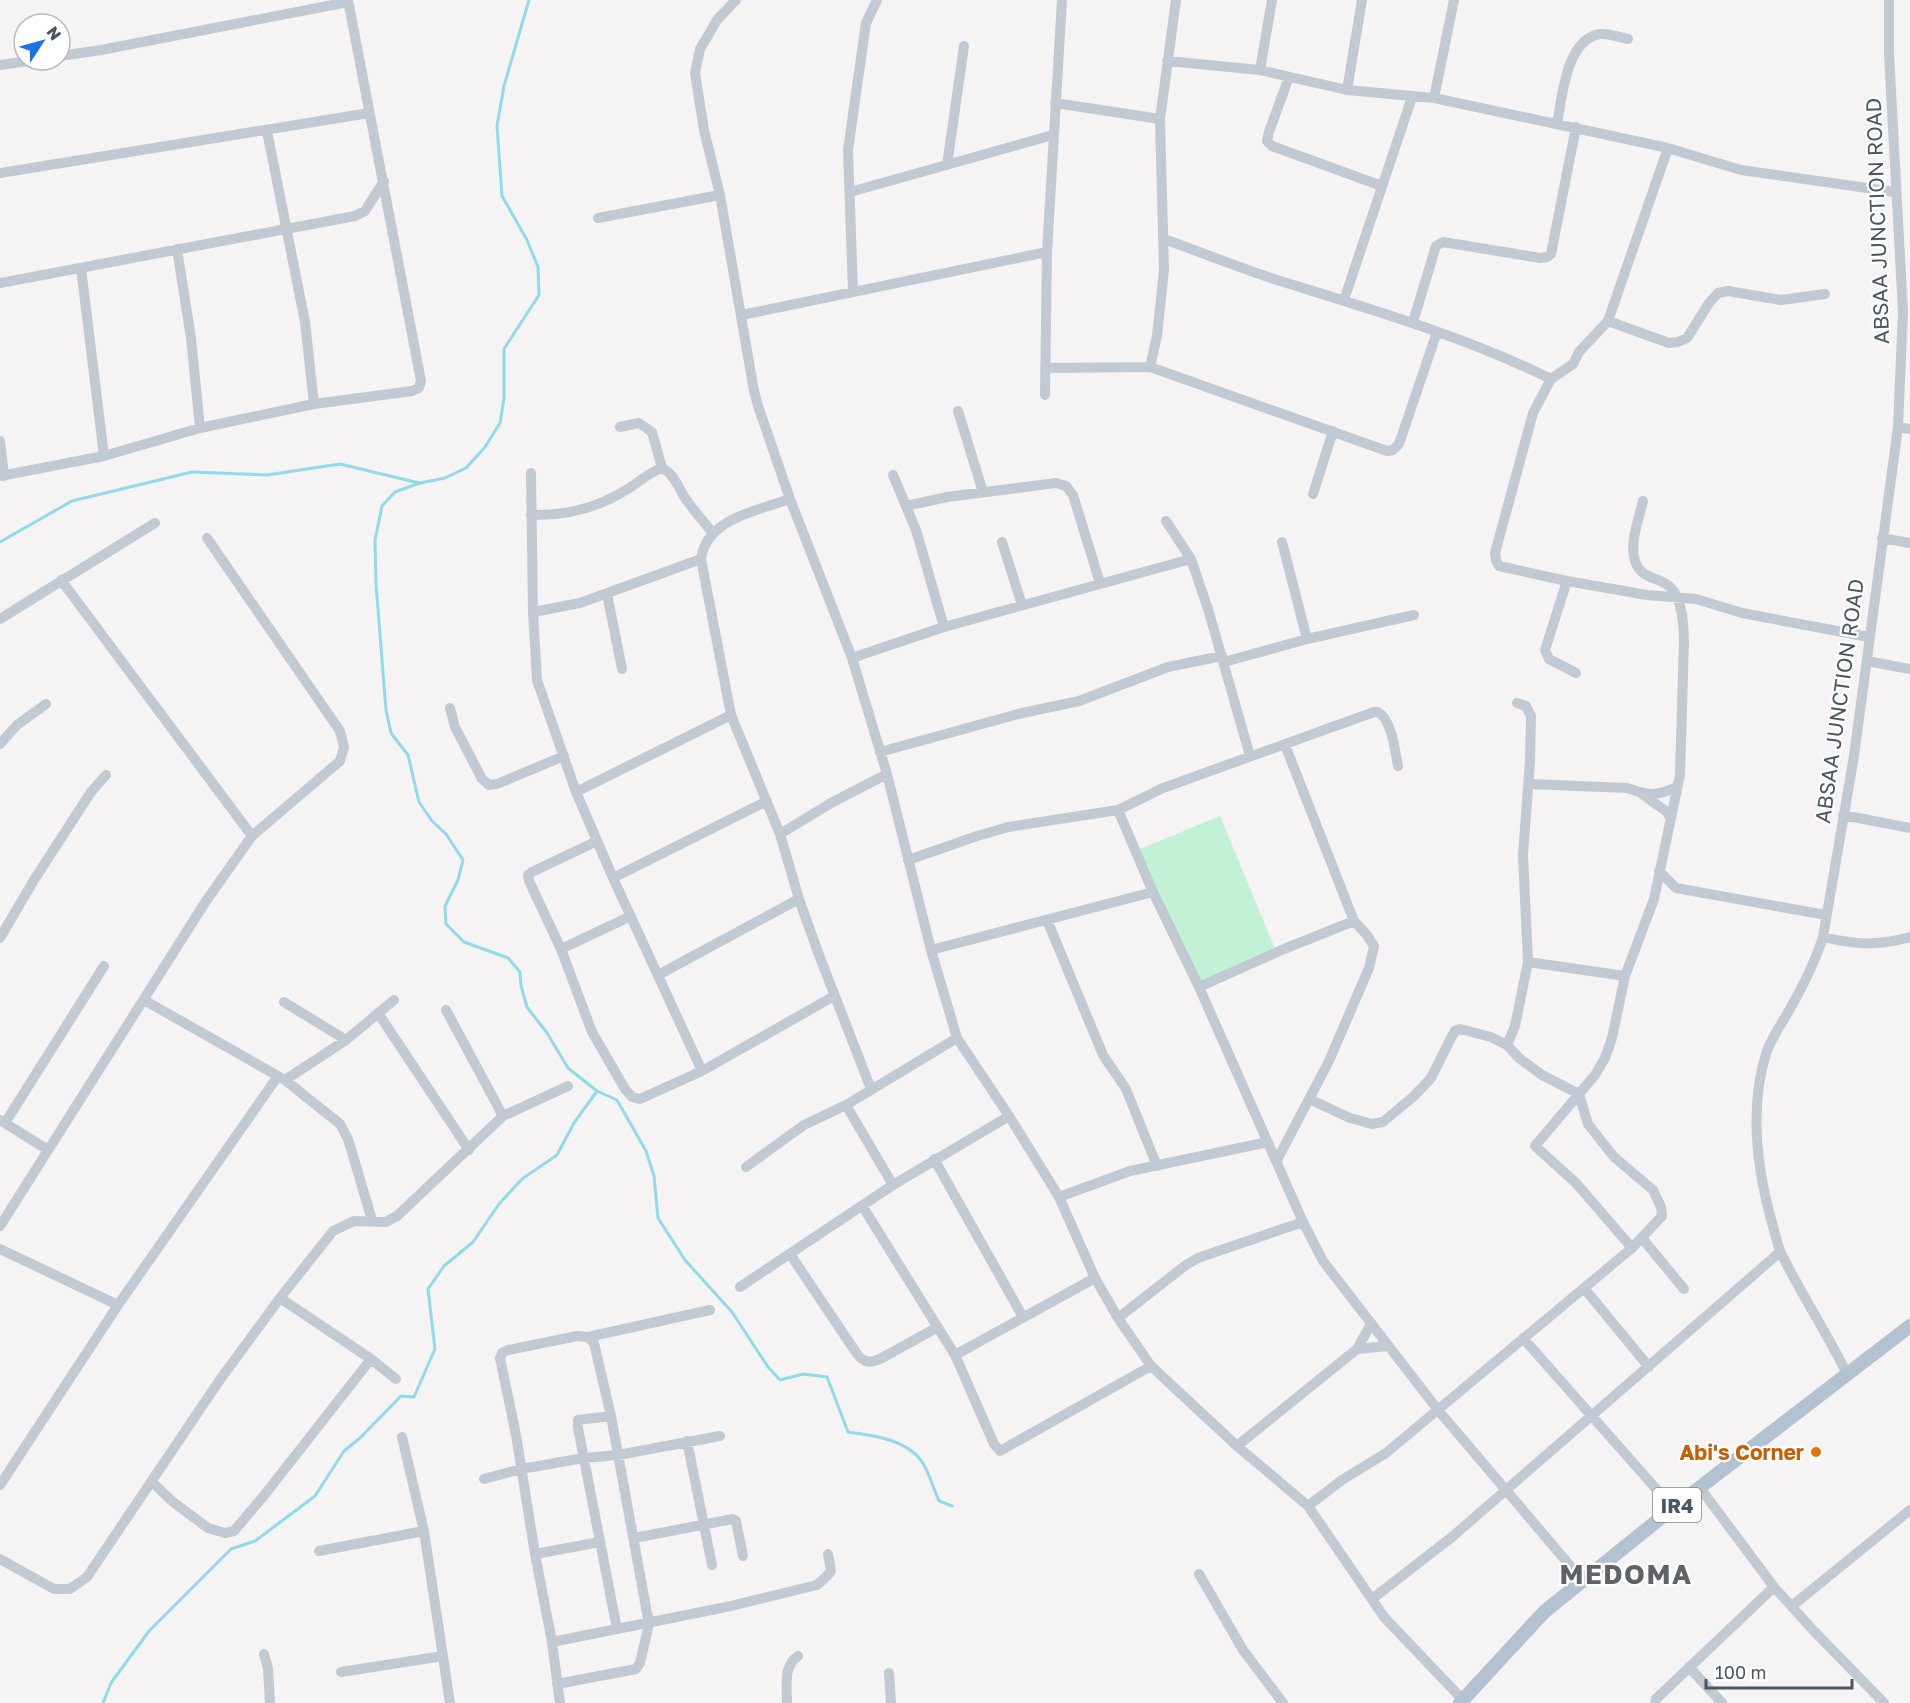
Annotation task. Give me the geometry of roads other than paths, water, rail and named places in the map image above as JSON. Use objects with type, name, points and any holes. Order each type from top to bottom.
[{"type":"main road","name":"IR4","points":[[1461,1702],[1544,1612],[1673,1508],[1910,1326]]},
{"type":"street","points":[[853,291],[848,150],[866,22],[877,0]]},
{"type":"street","points":[[1045,395],[1047,252],[1062,0]]},
{"type":"street","points":[[1150,367],[1161,304],[1164,239],[1160,119],[1176,0]]},
{"type":"street","points":[[1260,70],[1272,0]]},
{"type":"street","points":[[1347,90],[1362,0]]},
{"type":"street","points":[[1434,98],[1454,0]]},
{"type":"street","name":"ABSAA JUNCTION ROAD","points":[[1847,1374],[1780,1252],[1767,1204],[1757,1133],[1759,1085],[1771,1041],[1814,964],[1823,936],[1867,661],[1898,427],[1905,259],[1895,192],[1889,0]]},
{"type":"street","points":[[0,441],[2,476],[104,456],[200,428],[314,404],[412,391],[419,388],[421,381],[348,1],[72,54]]},
{"type":"street","points":[[732,1],[717,20],[700,49],[695,73],[704,130],[720,195],[758,406],[790,499],[852,658],[887,774],[931,950],[957,1038],[1059,1197],[1095,1278],[1118,1318],[1151,1366],[1237,1446],[1308,1506],[1384,1617],[1461,1702]]},
{"type":"street","points":[[1557,124],[1568,68],[1576,51],[1588,39],[1599,34],[1628,39]]},
{"type":"street","points":[[947,165],[964,46]]},
{"type":"street","points":[[1167,61],[1260,70],[1347,90],[1434,98],[1668,148],[1741,170],[1895,192]]},
{"type":"street","points":[[1289,77],[1269,132],[1268,141],[1272,146],[1382,186]]},
{"type":"street","points":[[1344,300],[1412,97]]},
{"type":"street","points":[[1055,103],[1160,119]]},
{"type":"street","points":[[0,173],[369,113]]},
{"type":"street","points":[[1413,322],[1436,246],[1443,242],[1540,258],[1551,254],[1576,127]]},
{"type":"street","points":[[267,130],[305,322],[314,404]]},
{"type":"street","points":[[850,192],[1053,135]]},
{"type":"street","points":[[1668,148],[1608,321],[1579,352],[1573,364],[1551,379],[1533,413],[1495,553],[1496,560],[1499,566],[1567,581],[1647,596],[1696,599],[1742,613],[1869,637]]},
{"type":"street","points":[[0,283],[355,216],[365,211],[384,181]]},
{"type":"street","points":[[598,218],[720,195]]},
{"type":"street","points":[[1164,239],[1269,277],[1413,322],[1551,379]]},
{"type":"street","points":[[177,249],[191,338],[200,428]]},
{"type":"street","points":[[742,315],[1047,252]]},
{"type":"street","points":[[81,268],[104,456]]},
{"type":"street","points":[[1608,321],[1669,343],[1678,342],[1687,338],[1718,293],[1728,291],[1781,300],[1825,294]]},
{"type":"street","points":[[1045,368],[1150,367],[1388,451],[1397,448],[1437,332]]},
{"type":"street","points":[[958,411],[983,492]]},
{"type":"street","points":[[620,427],[639,423],[652,432],[662,468]]},
{"type":"street","points":[[1898,427],[1910,429]]},
{"type":"street","points":[[1313,494],[1333,431]]},
{"type":"street","points":[[531,515],[584,510],[626,491],[662,468],[674,478],[686,500],[712,532]]},
{"type":"street","points":[[531,473],[532,612],[537,680],[576,792],[702,1071]]},
{"type":"street","points":[[893,475],[924,556],[944,627]]},
{"type":"street","points":[[906,506],[983,492],[1056,483],[1066,486],[1073,495],[1100,583]]},
{"type":"street","points":[[790,499],[728,522],[712,532],[702,547],[701,559],[731,715],[780,834],[799,899],[871,1089]]},
{"type":"street","points":[[1632,1248],[1576,1183],[1535,1146],[1595,1075],[1605,1058],[1612,1038],[1625,976],[1654,899],[1677,787],[1681,755],[1684,641],[1682,619],[1674,589],[1642,573],[1635,560],[1634,543],[1643,501]]},
{"type":"street","points":[[1166,521],[1191,559],[1223,659],[1250,756]]},
{"type":"street","points":[[0,619],[155,524]]},
{"type":"street","points":[[0,1226],[206,900],[252,836],[340,761],[344,747],[340,731],[207,538]]},
{"type":"street","points":[[1882,538],[1910,543]]},
{"type":"street","points":[[1002,542],[1022,605]]},
{"type":"street","points":[[1282,542],[1306,639]]},
{"type":"street","points":[[532,612],[580,603],[701,559]]},
{"type":"street","points":[[852,658],[944,627],[1191,559]]},
{"type":"street","points":[[61,580],[252,836]]},
{"type":"street","points":[[1567,581],[1545,650],[1549,659],[1576,673]]},
{"type":"street","points":[[608,594],[622,669]]},
{"type":"street","points":[[880,752],[1018,714],[1079,701],[1168,667],[1223,659],[1414,615]]},
{"type":"street","points":[[1867,661],[1910,669]]},
{"type":"street","points":[[1507,1045],[1515,1026],[1528,963],[1523,855],[1529,784],[1531,716],[1526,706],[1517,703]]},
{"type":"street","points":[[0,744],[17,725],[46,704]]},
{"type":"street","points":[[450,708],[460,737],[482,779],[489,784],[497,784],[564,756]]},
{"type":"street","points":[[908,860],[1008,827],[1118,810],[1163,788],[1378,712],[1384,717],[1394,741],[1398,766]]},
{"type":"street","points":[[576,792],[731,715]]},
{"type":"street","points":[[1277,1160],[1341,1034],[1374,951],[1371,942],[1354,921],[1285,746]]},
{"type":"street","points":[[780,834],[831,803],[887,774]]},
{"type":"street","points":[[0,938],[34,880],[91,792],[106,775]]},
{"type":"street","points":[[1529,784],[1627,788],[1642,794],[1667,812],[1671,819]]},
{"type":"street","points":[[1642,794],[1658,795],[1677,787]]},
{"type":"street","points":[[613,878],[767,801]]},
{"type":"street","points":[[1118,810],[1152,892],[1199,987],[1303,1222],[1323,1261],[1438,1410],[1583,1581]]},
{"type":"street","points":[[1843,815],[1910,828]]},
{"type":"street","points":[[597,841],[528,875],[528,881],[561,949],[592,1032],[632,1096],[640,1099],[702,1071],[834,996]]},
{"type":"street","points":[[1659,871],[1676,888],[1826,915]]},
{"type":"street","points":[[1654,899],[1676,888]]},
{"type":"street","points":[[931,950],[1152,892]]},
{"type":"street","points":[[658,975],[799,899]]},
{"type":"street","points":[[561,949],[631,916]]},
{"type":"street","points":[[1047,920],[1104,1055],[1126,1089],[1157,1166]]},
{"type":"street","points":[[1199,987],[1354,921]]},
{"type":"street","points":[[1823,936],[1853,943],[1880,944],[1910,937]]},
{"type":"street","points":[[1528,963],[1625,976]]},
{"type":"street","points":[[48,1150],[2,1121],[104,966]]},
{"type":"street","points":[[144,1000],[282,1078],[340,1124],[348,1139],[372,1220]]},
{"type":"street","points":[[0,1485],[118,1305],[282,1078],[346,1040],[394,1000]]},
{"type":"street","points":[[284,1002],[346,1040]]},
{"type":"street","points":[[446,1010],[503,1116]]},
{"type":"street","points":[[378,1013],[469,1150]]},
{"type":"street","points":[[1308,1506],[1342,1479],[1379,1459],[1632,1248],[1662,1216],[1662,1207],[1653,1190],[1614,1157],[1588,1124],[1579,1094],[1542,1075],[1507,1045],[1491,1037],[1465,1030],[1455,1031],[1431,1078],[1383,1122],[1372,1124],[1350,1118],[1309,1099]]},
{"type":"street","points":[[746,1167],[804,1125],[846,1105],[957,1038]]},
{"type":"street","points":[[0,1559],[54,1589],[70,1589],[87,1577],[219,1381],[333,1231],[354,1221],[386,1222],[397,1216],[503,1116],[568,1086]]},
{"type":"street","points":[[846,1105],[893,1185]]},
{"type":"street","points":[[740,1287],[893,1185],[1009,1116]]},
{"type":"street","points":[[1059,1197],[1130,1171],[1268,1142]]},
{"type":"street","points":[[934,1160],[1023,1317]]},
{"type":"street","points":[[863,1207],[955,1355],[994,1444],[1000,1451],[1151,1366]]},
{"type":"street","points":[[1118,1318],[1198,1258],[1303,1222]]},
{"type":"street","points":[[1642,1238],[1683,1289]]},
{"type":"street","points":[[0,1249],[118,1305]]},
{"type":"street","points":[[1372,1599],[1452,1537],[1780,1252]]},
{"type":"street","points":[[790,1254],[864,1361],[871,1362],[880,1359],[938,1327]]},
{"type":"street","points":[[955,1355],[1095,1278]]},
{"type":"street","points":[[1584,1288],[1649,1367]]},
{"type":"street","points":[[280,1298],[371,1359],[396,1379]]},
{"type":"street","points":[[560,1703],[552,1642],[500,1358],[502,1353],[710,1310]]},
{"type":"street","points":[[1237,1446],[1357,1349],[1371,1324]]},
{"type":"street","points":[[557,1684],[636,1669],[640,1663],[649,1624],[611,1416],[594,1343],[588,1337]]},
{"type":"street","points":[[1523,1338],[1673,1508]]},
{"type":"street","points":[[1357,1349],[1389,1346]]},
{"type":"street","points":[[152,1482],[173,1502],[208,1528],[225,1533],[234,1531],[371,1359]]},
{"type":"street","points":[[611,1416],[578,1420],[617,1629]]},
{"type":"street","points":[[484,1479],[521,1469],[584,1458],[618,1455],[720,1436]]},
{"type":"street","points":[[402,1437],[424,1531],[450,1703]]},
{"type":"street","points":[[687,1441],[712,1565]]},
{"type":"street","points":[[1700,1488],[1774,1587],[1884,1703]]},
{"type":"street","points":[[1792,1606],[1909,1513]]},
{"type":"street","points":[[634,1538],[735,1520],[743,1556]]},
{"type":"street","points":[[319,1551],[424,1531]]},
{"type":"street","points":[[535,1554],[600,1542]]},
{"type":"street","points":[[552,1642],[649,1624],[817,1585],[831,1571],[828,1554]]},
{"type":"street","points":[[1199,1574],[1243,1650],[1283,1703]]},
{"type":"street","points":[[1655,1703],[1656,1699],[1774,1587]]},
{"type":"street","points":[[264,1654],[268,1668],[270,1703]]},
{"type":"street","points":[[341,1672],[443,1656]]},
{"type":"street","points":[[787,1703],[788,1667],[798,1656]]},
{"type":"street","points":[[1689,1667],[1722,1703]]},
{"type":"street","points":[[889,1673],[891,1703]]},
{"type":"waterway","points":[[529,0],[504,86],[497,126],[502,196],[527,240],[538,267],[539,295],[504,349],[504,398],[500,423],[485,447],[466,468],[445,478],[420,483],[395,492],[382,506],[375,540],[376,584],[386,710],[391,733],[408,755],[419,802],[432,821],[446,834],[463,860],[458,880],[445,906],[446,924],[464,942],[508,958],[520,972],[527,1007],[547,1033],[568,1068],[597,1091],[617,1100],[646,1151],[654,1176],[658,1218],[685,1260],[732,1312],[768,1367],[780,1380],[803,1374],[827,1377],[848,1432],[890,1440],[910,1450],[924,1465],[939,1501],[952,1506]]},
{"type":"waterway","points":[[0,542],[72,501],[192,472],[267,475],[340,464],[419,483]]},
{"type":"waterway","points":[[103,1703],[111,1683],[149,1631],[231,1549],[255,1541],[315,1496],[344,1451],[401,1396],[414,1397],[435,1349],[428,1289],[444,1266],[473,1242],[499,1204],[522,1179],[557,1155],[574,1123],[597,1091]]},
{"type":"place","name":"Abi's Corner","points":[[1816,1452]]},
{"type":"district","name":"MEDOMA","points":[[1626,1574]]}]
